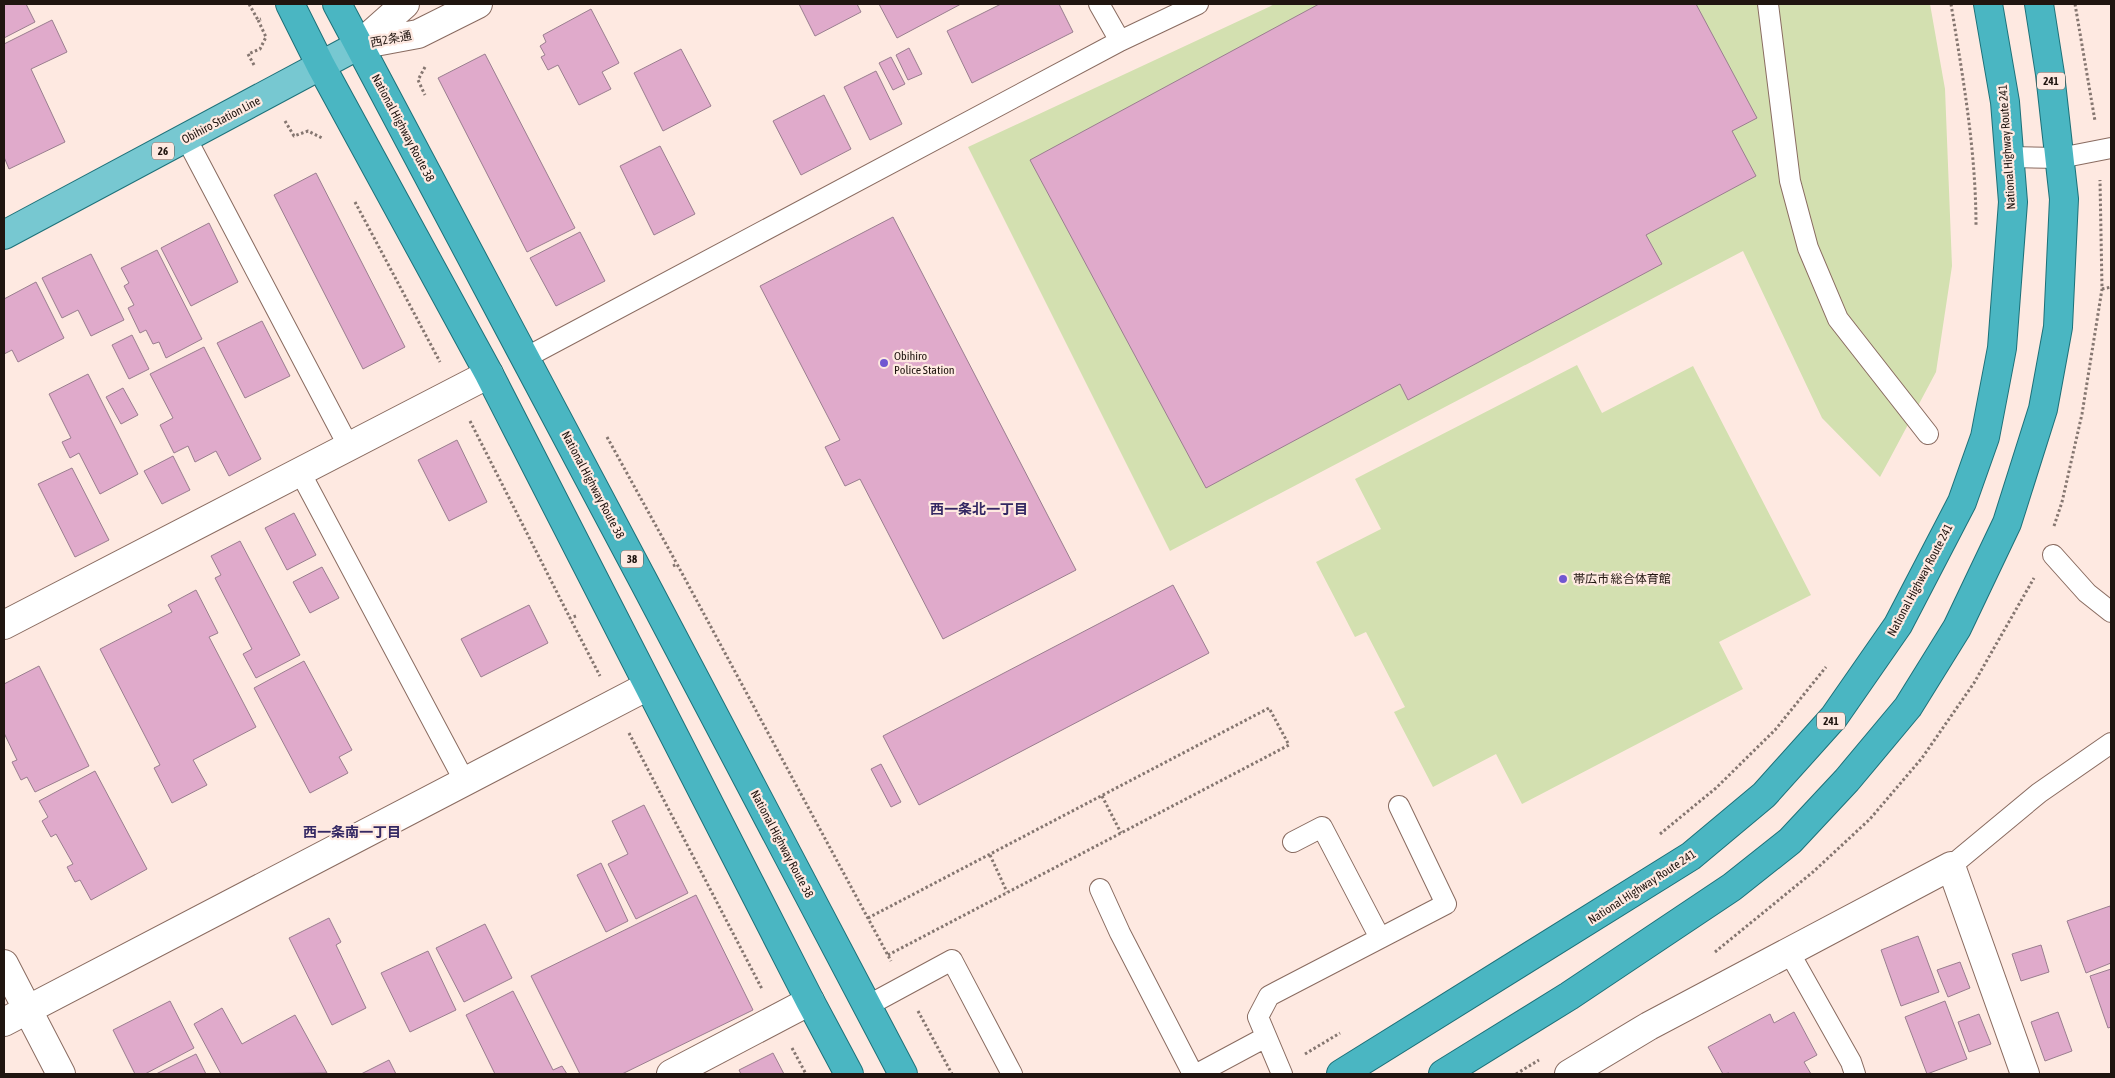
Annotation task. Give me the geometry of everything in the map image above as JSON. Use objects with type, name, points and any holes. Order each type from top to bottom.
[{"type":"highway","points":[[290,4],[321,66],[489,374],[849,1074]]},
{"type":"highway","name":"National Highway Route 38","points":[[337,4],[903,1074]]},
{"type":"highway","name":"National Highway Route 241","points":[[1341,1074],[1691,856],[1764,796],[1834,717],[1898,625],[1962,502],[1985,437],[2002,348],[2013,202],[2005,102],[1988,4]]},
{"type":"highway","name":"241","points":[[1442,1074],[1569,996],[1732,887],[1790,841],[1847,780],[1908,707],[1957,628],[2007,523],[2043,409],[2058,327],[2064,199],[2039,4]]},
{"type":"main road","name":"Obihiro Station Line","points":[[6,228],[186,138],[358,45]]},
{"type":"street","name":"西2条通","points":[[358,45],[405,4]]},
{"type":"street","name":"西2条通","points":[[358,45],[418,34],[478,4]]},
{"type":"street","points":[[4,625],[489,374]]},
{"type":"street","points":[[16,1016],[648,686]]},
{"type":"street","points":[[1569,1074],[1649,1026],[1951,866],[2025,1074]]},
{"type":"street","points":[[4,964],[16,1016],[61,1074]]},
{"type":"street","points":[[671,1074],[810,1001]]},
{"type":"lane","points":[[1099,4],[1120,41]]},
{"type":"lane","points":[[525,358],[1120,41],[1198,4]]},
{"type":"lane","points":[[1768,4],[1790,181],[1808,248],[1838,319],[1928,434]]},
{"type":"lane","points":[[186,138],[349,447]]},
{"type":"lane","points":[[2010,157],[2060,158],[2111,148]]},
{"type":"lane","points":[[300,472],[464,782]]},
{"type":"lane","points":[[2053,555],[2087,593],[2111,612]]},
{"type":"lane","points":[[1951,866],[2040,793],[2111,743]]},
{"type":"lane","points":[[1281,1072],[1258,1017],[1268,996],[1446,904],[1399,806]]},
{"type":"lane","points":[[1293,842],[1322,826],[1380,938]]},
{"type":"lane","points":[[1100,889],[1120,933],[1193,1074]]},
{"type":"lane","points":[[1789,952],[1856,1074]]},
{"type":"lane","points":[[867,1006],[952,960],[1012,1074]]},
{"type":"lane","points":[[1197,1074],[1266,1037]]},
{"type":"path","points":[[249,4],[258,20]]},
{"type":"path","points":[[1951,4],[1967,104],[1976,183],[1976,229]]},
{"type":"path","points":[[2102,289],[2111,288]]},
{"type":"path","points":[[1657,837],[1716,788],[1768,736],[1827,666]]},
{"type":"path","points":[[868,918],[1269,708],[1285,737],[1289,745],[888,955]]},
{"type":"path","points":[[1102,796],[1121,833]]},
{"type":"path","points":[[990,854],[1008,892]]},
{"type":"path","points":[[1281,1072],[1348,1028]]},
{"type":"green space","points":[[1275,4],[1930,4],[1945,89],[1952,266],[1936,372],[1880,477],[1822,418],[1743,251],[1170,551],[968,147]]},
{"type":"green space","name":"帯広市 総合体育館","points":[[1577,365],[1602,413],[1693,366],[1811,595],[1719,642],[1743,689],[1522,804],[1496,754],[1433,787],[1394,712],[1405,707],[1366,632],[1355,637],[1316,562],[1381,529],[1355,479]]},
{"type":"building","points":[[4,4],[26,4],[35,22],[4,38]]},
{"type":"building","points":[[799,4],[857,4],[861,12],[815,36]]},
{"type":"building","points":[[879,4],[961,4],[897,38]]},
{"type":"building","points":[[1001,4],[1059,4],[1073,32],[972,83],[947,31]]},
{"type":"building","points":[[1319,4],[1696,4],[1757,118],[1732,131],[1756,176],[1646,235],[1662,264],[1408,400],[1400,384],[1206,488],[1030,160]]},
{"type":"building","points":[[591,9],[619,63],[602,72],[611,89],[579,105],[558,65],[548,70],[541,57],[545,55],[540,46],[546,42],[543,35]]},
{"type":"building","points":[[52,20],[67,52],[31,69],[65,142],[9,169],[4,157],[4,44]]},
{"type":"building","points":[[909,48],[922,74],[908,80],[896,55]]},
{"type":"building","points":[[681,49],[711,106],[663,131],[634,73]]},
{"type":"building","points":[[485,54],[575,228],[527,252],[438,78]]},
{"type":"building","points":[[891,57],[905,84],[893,90],[879,63]]},
{"type":"building","points":[[876,71],[902,124],[870,140],[844,87]]},
{"type":"building","points":[[824,95],[851,149],[801,175],[773,121]]},
{"type":"building","points":[[660,146],[695,214],[654,235],[620,166]]},
{"type":"building","points":[[316,173],[405,347],[363,369],[274,195]]},
{"type":"building","name":"Obihiro Police Station","points":[[893,217],[1076,570],[943,639],[860,479],[845,486],[825,447],[840,440],[760,286]]},
{"type":"building","points":[[209,223],[238,282],[191,306],[161,248]]},
{"type":"building","points":[[580,232],[605,281],[556,306],[530,258]]},
{"type":"building","points":[[157,250],[202,339],[166,358],[159,342],[153,344],[146,330],[140,333],[128,308],[134,305],[124,286],[129,283],[121,268]]},
{"type":"building","points":[[91,254],[124,320],[91,336],[78,310],[62,318],[42,278]]},
{"type":"building","points":[[36,282],[64,338],[18,362],[12,350],[4,354],[4,299]]},
{"type":"building","points":[[262,321],[290,376],[245,398],[217,343]]},
{"type":"building","points":[[132,335],[149,369],[129,379],[112,345]]},
{"type":"building","points":[[204,347],[261,459],[229,476],[216,451],[195,462],[188,446],[174,453],[160,425],[173,418],[150,374]]},
{"type":"building","points":[[88,374],[138,474],[100,494],[79,453],[70,458],[62,442],[71,438],[49,394]]},
{"type":"building","points":[[123,388],[138,415],[121,424],[106,397]]},
{"type":"building","points":[[457,440],[487,502],[449,521],[418,460]]},
{"type":"building","points":[[173,456],[190,490],[162,504],[144,471]]},
{"type":"building","points":[[72,468],[109,540],[75,557],[38,484]]},
{"type":"building","points":[[294,513],[316,555],[287,570],[265,528]]},
{"type":"building","points":[[240,541],[300,655],[256,678],[243,654],[252,649],[215,578],[221,575],[211,556]]},
{"type":"building","points":[[322,567],[339,598],[310,613],[293,582]]},
{"type":"building","points":[[1173,585],[1209,653],[919,805],[883,736]]},
{"type":"building","points":[[196,590],[218,633],[209,637],[256,727],[193,760],[207,785],[172,803],[154,768],[160,765],[100,649],[172,612],[168,605]]},
{"type":"building","points":[[529,605],[548,643],[481,677],[461,639]]},
{"type":"building","points":[[304,661],[352,750],[339,757],[348,773],[310,793],[254,688]]},
{"type":"building","points":[[39,666],[89,766],[35,792],[27,777],[21,780],[12,762],[17,760],[4,733],[4,684]]},
{"type":"building","points":[[881,764],[901,802],[891,807],[871,769]]},
{"type":"building","points":[[95,771],[147,869],[91,900],[80,880],[75,882],[67,867],[73,864],[56,834],[51,837],[42,821],[48,817],[39,801]]},
{"type":"building","points":[[644,805],[688,893],[636,919],[608,864],[628,854],[612,821]]},
{"type":"building","points":[[601,863],[628,921],[606,932],[577,875]]},
{"type":"building","points":[[696,895],[753,1010],[622,1074],[580,1074],[531,976]]},
{"type":"building","points":[[2110,906],[2111,963],[2086,973],[2067,921]]},
{"type":"building","points":[[329,918],[341,942],[336,945],[366,1008],[332,1025],[289,938]]},
{"type":"building","points":[[485,924],[512,978],[464,1002],[436,948]]},
{"type":"building","points":[[1918,936],[1939,992],[1901,1006],[1881,950]]},
{"type":"building","points":[[2041,945],[2049,972],[2021,981],[2012,954]]},
{"type":"building","points":[[428,951],[456,1010],[410,1032],[381,973]]},
{"type":"building","points":[[1960,962],[1970,988],[1948,997],[1937,970]]},
{"type":"building","points":[[2111,969],[2111,1027],[2108,1028],[2090,976]]},
{"type":"building","points":[[513,991],[553,1070],[562,1066],[567,1074],[495,1074],[466,1015]]},
{"type":"building","points":[[170,1001],[194,1048],[145,1074],[135,1074],[113,1030]]},
{"type":"building","points":[[1945,1001],[1967,1059],[1927,1074],[1905,1017]]},
{"type":"building","points":[[222,1008],[242,1044],[295,1015],[327,1073],[221,1074],[194,1024]]},
{"type":"building","points":[[1794,1012],[1817,1055],[1804,1062],[1811,1074],[1723,1074],[1708,1047],[1770,1014],[1774,1023]]},
{"type":"building","points":[[2058,1012],[2072,1051],[2045,1061],[2031,1022]]},
{"type":"building","points":[[1979,1014],[1991,1044],[1969,1052],[1958,1022]]},
{"type":"building","points":[[773,1053],[784,1074],[741,1074],[739,1070]]},
{"type":"building","points":[[196,1054],[206,1074],[156,1074]]},
{"type":"building","points":[[389,1060],[396,1074],[361,1074]]},
{"type":"place","name":"Obihiro Police Station","points":[[884,363]]},
{"type":"place","name":"帯広市 総合体育館","points":[[1563,579]]},
{"type":"district","name":"西一条北一丁目","points":[[979,509]]},
{"type":"district","name":"西一条南一丁目","points":[[352,832]]}]
